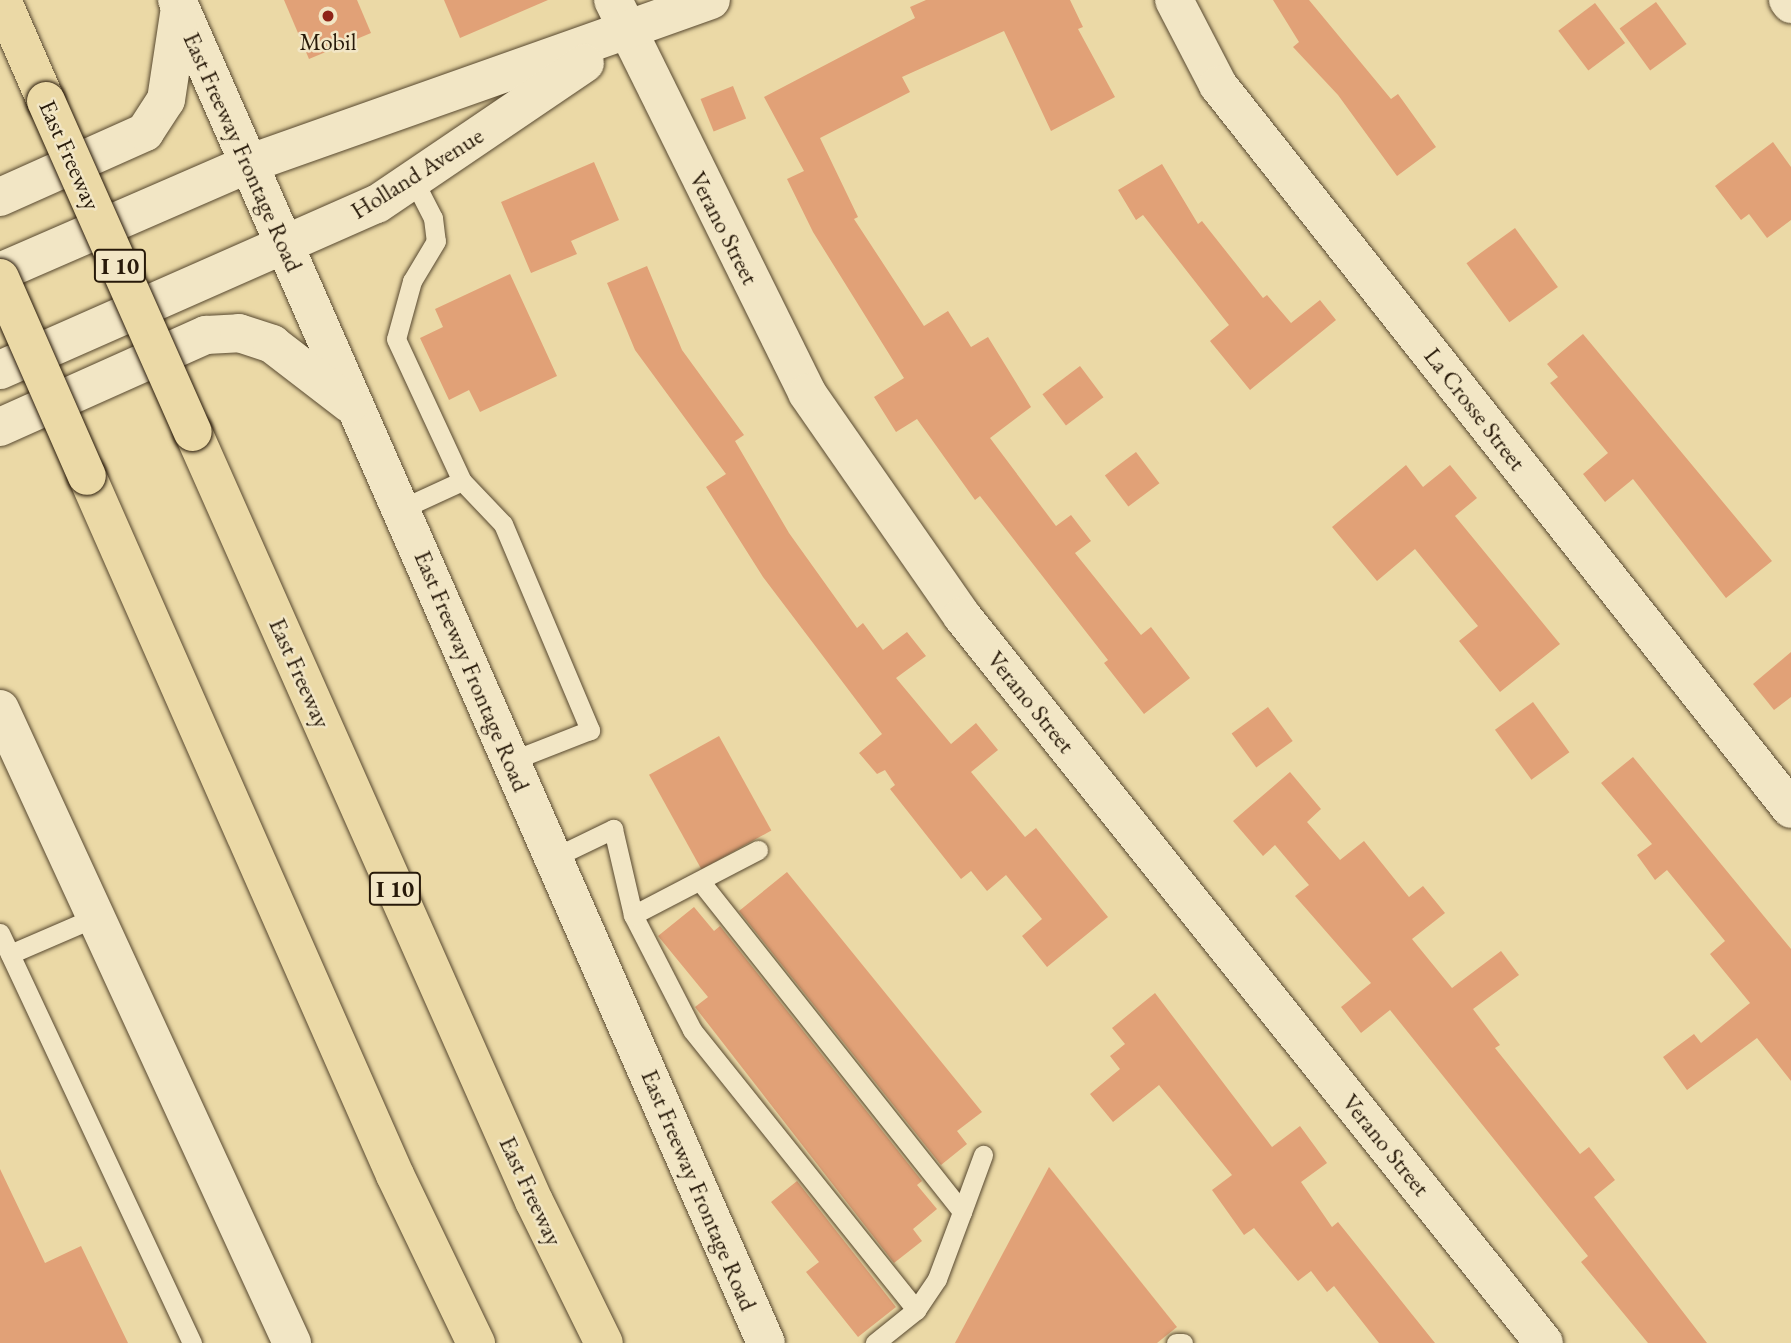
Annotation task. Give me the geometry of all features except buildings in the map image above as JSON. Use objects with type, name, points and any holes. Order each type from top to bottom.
[{"type":"highway","name":"East Freeway","points":[[2,0],[534,1201],[604,1343]]},
{"type":"highway","points":[[0,278],[384,1150],[476,1343]]},
{"type":"main road","name":"Holland Avenue","points":[[0,272],[248,164],[620,17],[712,0]]},
{"type":"main road","name":"La Crosse Street","points":[[1174,0],[1218,85],[1791,809]]},
{"type":"main road","points":[[1788,0],[1791,4]]},
{"type":"main road","points":[[0,197],[145,132],[166,100],[178,4]]},
{"type":"main road","name":"East Freeway Frontage Road","points":[[178,4],[766,1343]]},
{"type":"main road","name":"Holland Avenue","points":[[0,370],[377,204],[413,179],[620,17]]},
{"type":"main road","name":"Verano Street","points":[[620,17],[807,393],[962,616],[1544,1343]]},
{"type":"main road","points":[[0,427],[206,335],[239,333],[272,344],[354,407]]},
{"type":"main road","points":[[0,709],[96,917],[283,1341]]},
{"type":"lane","points":[[413,179],[433,218],[436,241],[412,281],[396,339],[462,481],[503,524],[590,730],[512,761]]},
{"type":"lane","points":[[401,509],[462,481]]},
{"type":"lane","points":[[553,858],[613,829],[633,915],[692,1030],[916,1310]]},
{"type":"lane","points":[[633,915],[758,850]]},
{"type":"lane","points":[[700,881],[962,1212]]},
{"type":"lane","points":[[10,954],[96,917]]},
{"type":"lane","points":[[0,933],[192,1343]]},
{"type":"lane","points":[[874,1343],[916,1310],[937,1279],[983,1155]]},
{"type":"lane","points":[[1177,1343],[1183,1343]]},
{"type":"place","name":"Mobil","points":[[328,16]]}]
